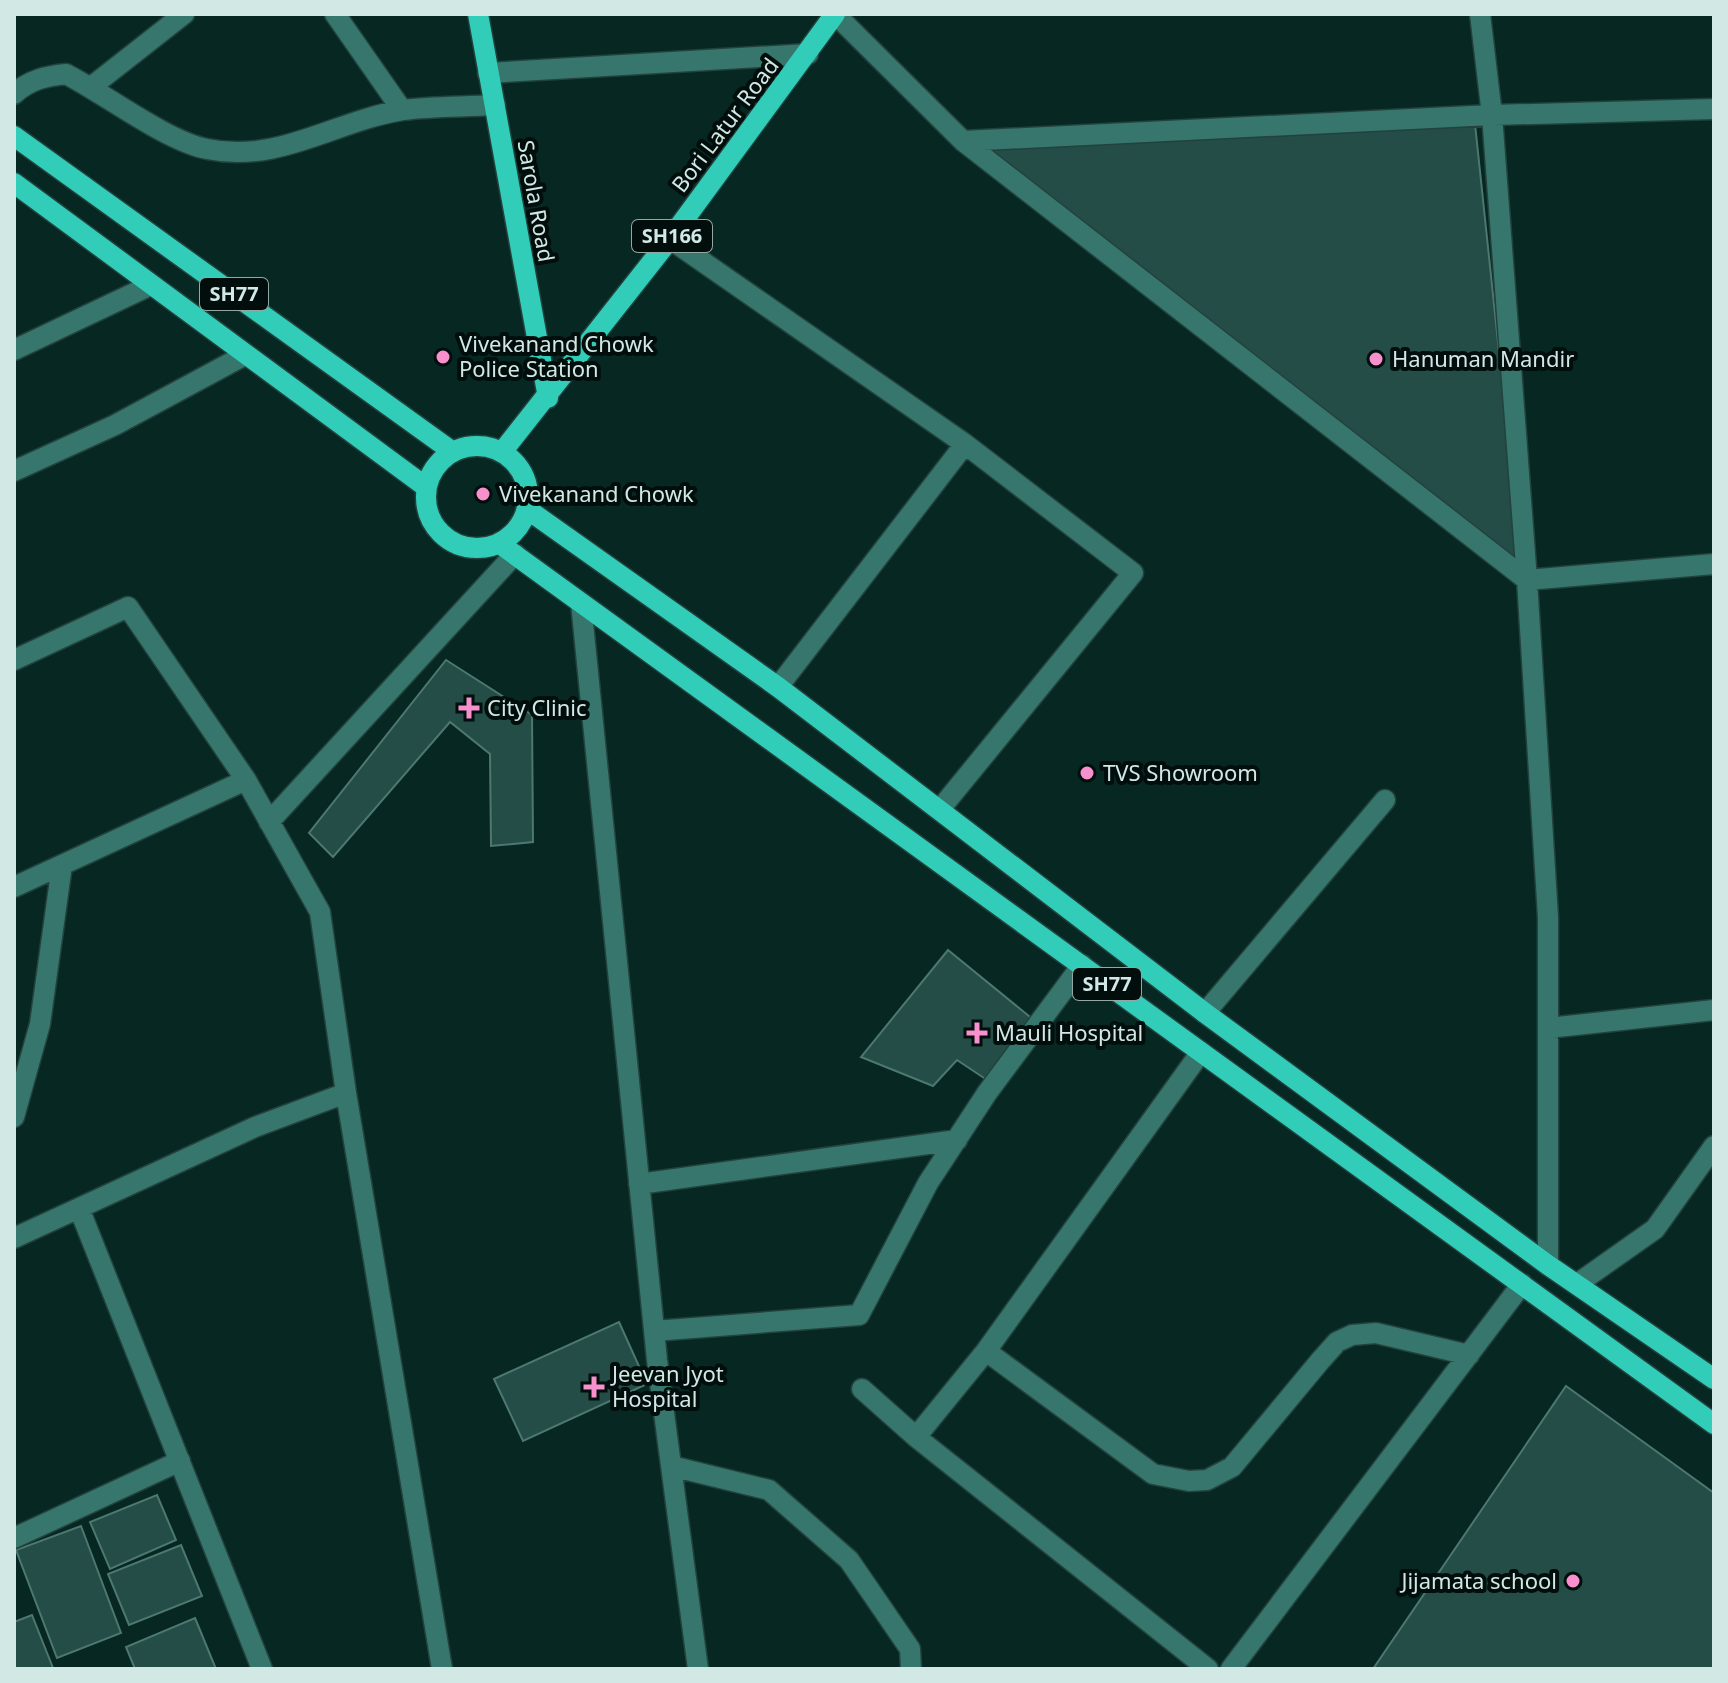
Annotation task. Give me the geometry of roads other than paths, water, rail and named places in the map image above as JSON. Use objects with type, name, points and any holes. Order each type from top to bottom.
[{"type":"main road","name":"Sarola Road","points":[[478,14],[548,398]]},
{"type":"main road","name":"Bori Latur Road","points":[[502,452],[548,398],[670,239],[835,14]]},
{"type":"main road","name":"SH77","points":[[14,136],[453,452]]},
{"type":"main road","name":"SH77","points":[[14,183],[426,487]]},
{"type":"main road","points":[[479,445],[502,452],[519,466],[528,487],[527,509],[508,549],[472,549],[446,538],[429,516],[426,487],[436,465],[453,452],[479,445]]},
{"type":"main road","name":"SH77","points":[[527,509],[778,687],[941,808],[1205,1013],[1548,1265],[1714,1379]]},
{"type":"main road","name":"SH77","points":[[508,549],[1714,1424]]},
{"type":"street","points":[[91,87],[184,14]]},
{"type":"street","points":[[335,14],[402,110]]},
{"type":"street","points":[[835,14],[963,141],[1527,580],[1714,564]]},
{"type":"street","points":[[1480,14],[1492,115],[1527,580],[1548,917],[1548,1265]]},
{"type":"street","points":[[488,73],[808,54]]},
{"type":"street","points":[[14,94],[23,86],[46,76],[66,74],[179,139],[205,149],[252,154],[289,148],[402,110],[495,105]]},
{"type":"street","points":[[963,141],[1492,115],[1714,109]]},
{"type":"street","points":[[670,239],[965,444],[1133,573],[941,808]]},
{"type":"street","points":[[14,350],[151,285]]},
{"type":"street","points":[[14,471],[115,425],[245,355]]},
{"type":"street","points":[[778,687],[965,444]]},
{"type":"street","points":[[269,822],[508,549]]},
{"type":"street","points":[[581,603],[654,1331],[698,1669]]},
{"type":"street","points":[[14,660],[128,607],[246,780],[320,912],[346,1093],[442,1669]]},
{"type":"street","points":[[14,887],[246,780]]},
{"type":"street","points":[[1205,1013],[1385,800]]},
{"type":"street","points":[[14,1117],[22,1062],[40,1024],[62,865]]},
{"type":"street","points":[[654,1331],[859,1315],[928,1183],[1082,965]]},
{"type":"street","points":[[1548,1028],[1714,1010]]},
{"type":"street","points":[[916,1437],[986,1351],[1201,1052]]},
{"type":"street","points":[[14,1238],[255,1127],[346,1093]]},
{"type":"street","points":[[639,1184],[957,1140]]},
{"type":"street","points":[[1577,1284],[1655,1229],[1714,1146]]},
{"type":"street","points":[[79,1208],[262,1669]]},
{"type":"street","points":[[1231,1669],[1522,1284]]},
{"type":"street","points":[[986,1351],[1153,1474],[1189,1481],[1207,1480],[1232,1467],[1329,1351],[1352,1335],[1376,1333],[1469,1355]]},
{"type":"street","points":[[862,1389],[916,1437],[1208,1669]]},
{"type":"street","points":[[14,1538],[180,1461]]},
{"type":"street","points":[[671,1466],[769,1490],[849,1560],[910,1649],[911,1669]]},
{"type":"place","name":"Vivekanand Chowk Police Station","points":[[443,357]]},
{"type":"place","name":"Hanuman Mandir","points":[[1376,359]]},
{"type":"place","name":"Vivekanand Chowk","points":[[483,494]]},
{"type":"place","name":"City Clinic","points":[[469,708]]},
{"type":"place","name":"TVS Showroom","points":[[1087,773]]},
{"type":"place","name":"Mauli Hospital","points":[[977,1033]]},
{"type":"place","name":"Jeevan Jyot Hospital","points":[[594,1387]]},
{"type":"place","name":"Jijamata school","points":[[1573,1581]]}]
